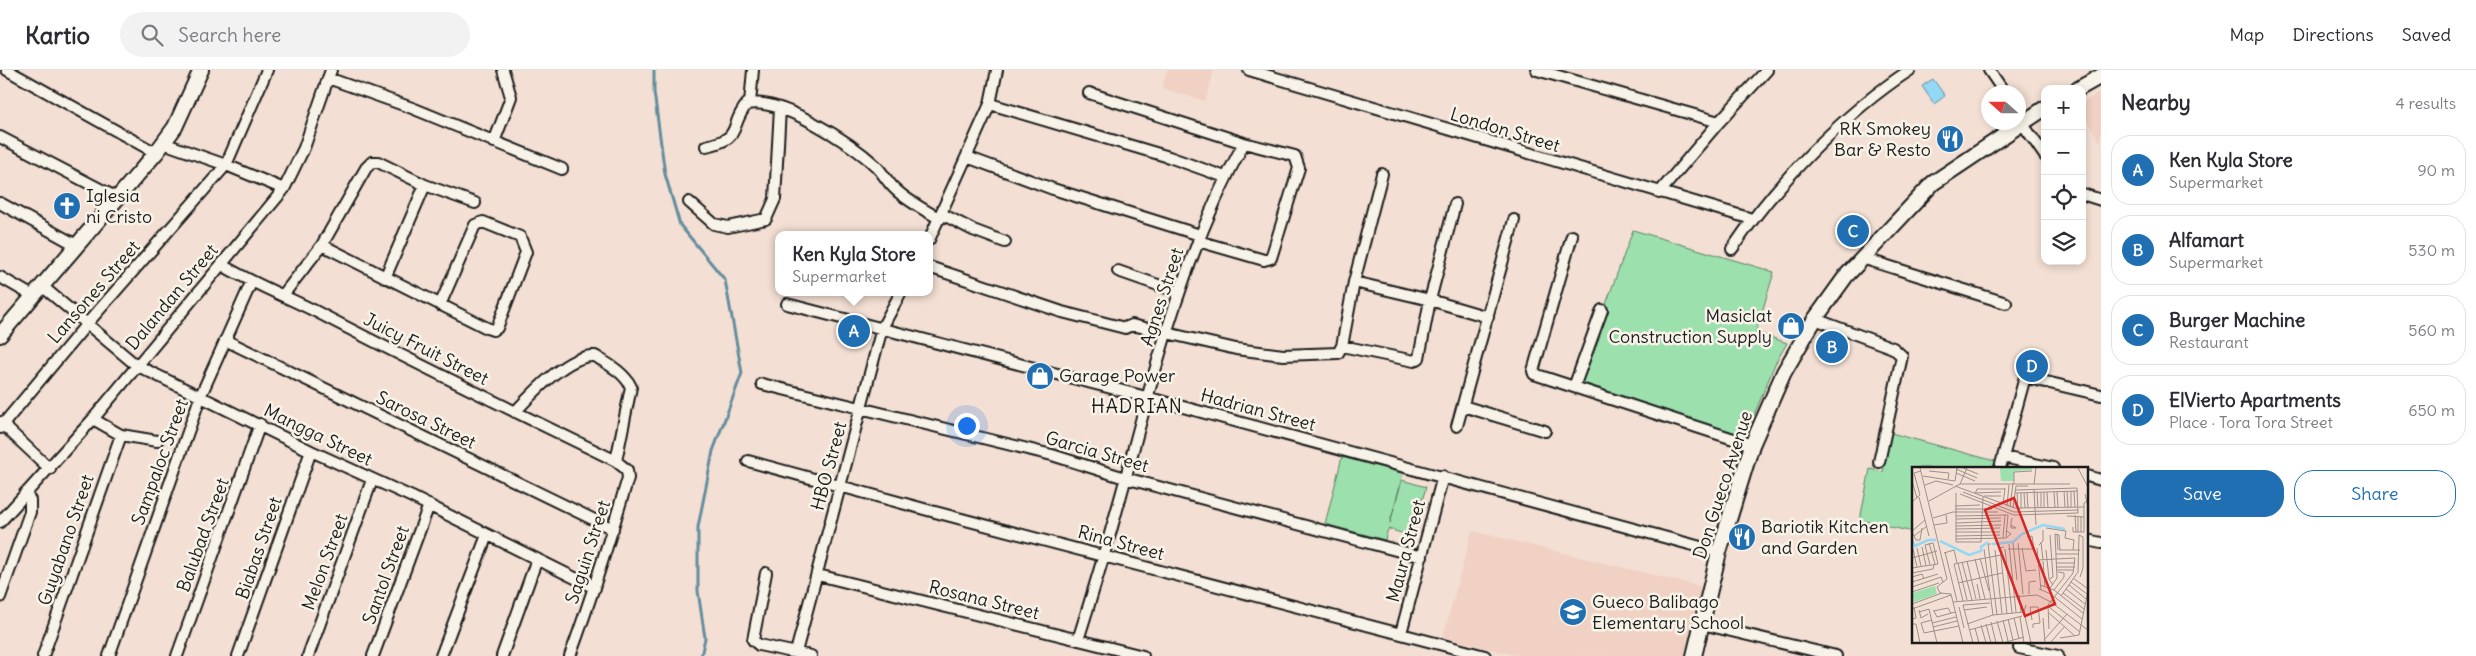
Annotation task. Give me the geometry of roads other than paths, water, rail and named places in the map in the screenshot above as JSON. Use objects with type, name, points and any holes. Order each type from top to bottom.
[{"type":"main road","points":[[0,335],[160,148],[175,127],[201,70]]},
{"type":"main road","points":[[2085,85],[2101,76]]},
{"type":"main road","name":"Don Gueco Avenue","points":[[2026,117],[2041,110]]},
{"type":"main road","name":"Don Gueco Avenue","points":[[1694,656],[1719,552],[1752,445],[1784,372],[1815,319],[1862,258],[1934,183],[2006,130]]},
{"type":"street","points":[[7,70],[160,148],[226,165],[284,189]]},
{"type":"street","name":"Lansones Street","points":[[1,425],[226,165],[267,70]]},
{"type":"street","points":[[494,142],[511,96],[503,70]]},
{"type":"street","points":[[750,103],[753,70]]},
{"type":"street","points":[[933,232],[990,104],[997,70]]},
{"type":"street","name":"London Street","points":[[1249,70],[1659,193],[1714,206],[1752,219]]},
{"type":"street","points":[[1537,70],[1719,122]]},
{"type":"street","points":[[1659,193],[1719,122],[1767,70]]},
{"type":"street","points":[[1732,250],[1752,219],[1790,176],[1839,127],[1910,70]]},
{"type":"street","points":[[1989,70],[1999,85]]},
{"type":"street","points":[[329,74],[562,169]]},
{"type":"street","name":"Dalandan Street","points":[[0,522],[25,493],[50,469],[93,419],[284,189],[304,148],[329,74]]},
{"type":"street","points":[[967,157],[1053,189],[1264,260],[1270,258],[1299,168],[1299,162],[1295,156],[1244,143],[1089,93]]},
{"type":"street","points":[[706,146],[725,142],[730,137],[745,106],[750,103],[780,108],[825,129],[846,142],[876,166],[895,190],[941,216],[1005,242]]},
{"type":"street","points":[[990,104],[1169,157],[1225,177]]},
{"type":"street","points":[[689,202],[714,224],[728,227],[766,219],[775,199],[780,108]]},
{"type":"street","points":[[2026,129],[2041,150]]},
{"type":"street","points":[[0,137],[117,198]]},
{"type":"street","name":"Agnes Street","points":[[1078,640],[1104,555],[1146,397],[1178,292],[1225,177],[1244,143]]},
{"type":"street","points":[[283,295],[322,245],[366,168],[372,162],[378,162],[425,185],[475,203]]},
{"type":"street","points":[[933,268],[1062,312],[1125,328],[1132,325],[1236,349],[1283,355],[1338,353],[1342,346],[1354,282],[1382,174]]},
{"type":"street","points":[[385,278],[425,185]]},
{"type":"street","points":[[2086,195],[2101,200]]},
{"type":"street","points":[[0,203],[76,245]]},
{"type":"street","points":[[1342,346],[1417,360],[1454,204]]},
{"type":"street","points":[[1457,426],[1514,220]]},
{"type":"street","points":[[322,245],[385,278],[440,305],[487,328],[493,330],[497,328],[526,252],[520,237],[483,222],[475,225],[440,305]]},
{"type":"street","points":[[1572,236],[1533,371],[1537,376],[1752,445]]},
{"type":"street","points":[[1862,258],[2006,303]]},
{"type":"street","name":"Juicy Fruit Street","points":[[222,265],[252,283],[283,295],[616,461]]},
{"type":"street","points":[[1118,272],[1178,292]]},
{"type":"street","name":"Mangga Street","points":[[0,277],[38,291],[86,325],[136,365],[595,588]]},
{"type":"street","points":[[1354,282],[1430,300],[1488,317]]},
{"type":"street","name":"Sampaloc Street","points":[[109,656],[201,395],[252,283]]},
{"type":"street","name":"HBO Street","points":[[796,652],[818,575],[839,486],[882,328],[899,296]]},
{"type":"street","name":"Hadrian Street","points":[[787,304],[1146,397],[1719,552]]},
{"type":"street","points":[[1574,387],[1602,310]]},
{"type":"street","points":[[1815,319],[1893,348],[1902,356],[1880,462]]},
{"type":"street","name":"Sarosa Street","points":[[225,340],[613,529]]},
{"type":"street","points":[[515,412],[540,385],[578,359],[595,356],[613,366],[628,381],[630,387],[616,461]]},
{"type":"street","points":[[2000,467],[2025,377],[2101,394]]},
{"type":"street","name":"Garcia Street","points":[[762,384],[1052,455],[1125,478],[1422,557]]},
{"type":"street","points":[[1463,406],[1545,431]]},
{"type":"street","points":[[93,419],[121,435],[157,441]]},
{"type":"street","name":"Balubad Street","points":[[177,656],[260,424]]},
{"type":"street","points":[[1,425],[50,469]]},
{"type":"street","name":"Guyabano Street","points":[[43,656],[121,435]]},
{"type":"street","name":"Biabas Street","points":[[238,656],[311,451]]},
{"type":"street","points":[[2003,457],[2048,467]]},
{"type":"street","name":"Saguin Street","points":[[570,656],[595,588],[628,478],[627,470],[616,461]]},
{"type":"street","name":"Rina Street","points":[[748,461],[1485,656]]},
{"type":"street","name":"Maura Street","points":[[1401,634],[1442,476]]},
{"type":"street","points":[[2088,476],[2101,480]]},
{"type":"street","name":"Melon Street","points":[[308,656],[372,480]]},
{"type":"street","points":[[0,596],[30,512],[30,500],[25,493]]},
{"type":"street","name":"Santol Street","points":[[373,656],[428,506]]},
{"type":"street","points":[[441,656],[487,535]]},
{"type":"street","points":[[2088,540],[2101,543]]},
{"type":"street","points":[[502,656],[537,559]]},
{"type":"street","points":[[766,573],[753,640],[759,645],[811,656]]},
{"type":"street","name":"Rosana Street","points":[[818,575],[1143,656]]},
{"type":"street","points":[[1702,624],[1836,656]]},
{"type":"street","points":[[2019,649],[2058,656]]},
{"type":"water","points":[[1933,79],[1945,96],[1934,104],[1922,86]]},
{"type":"waterway","points":[[654,70],[654,92],[665,174],[680,225],[725,280],[742,373],[713,451],[698,527],[698,591],[705,638],[701,656]]},
{"type":"place","name":"RK Smokey Bar & Resto","points":[[1950,139]]},
{"type":"place","name":"Iglesia ni Cristo","points":[[67,206]]},
{"type":"place","name":"Burger Machine","points":[[1853,231]]},
{"type":"place","name":"Masiclat Construction Supply","points":[[1791,326]]},
{"type":"place","name":"Ken Kyla Store","points":[[854,331]]},
{"type":"place","name":"Alfamart","points":[[1832,347]]},
{"type":"place","name":"ElVierto Apartments","points":[[2032,366]]},
{"type":"place","name":"Garage Power","points":[[1040,376]]},
{"type":"place","name":"Bariotik Kitchen and Garden","points":[[1742,537]]},
{"type":"place","name":"Gueco Balibago Elementary School","points":[[1573,612]]},
{"type":"district","name":"HADRIAN","points":[[1137,406]]}]
